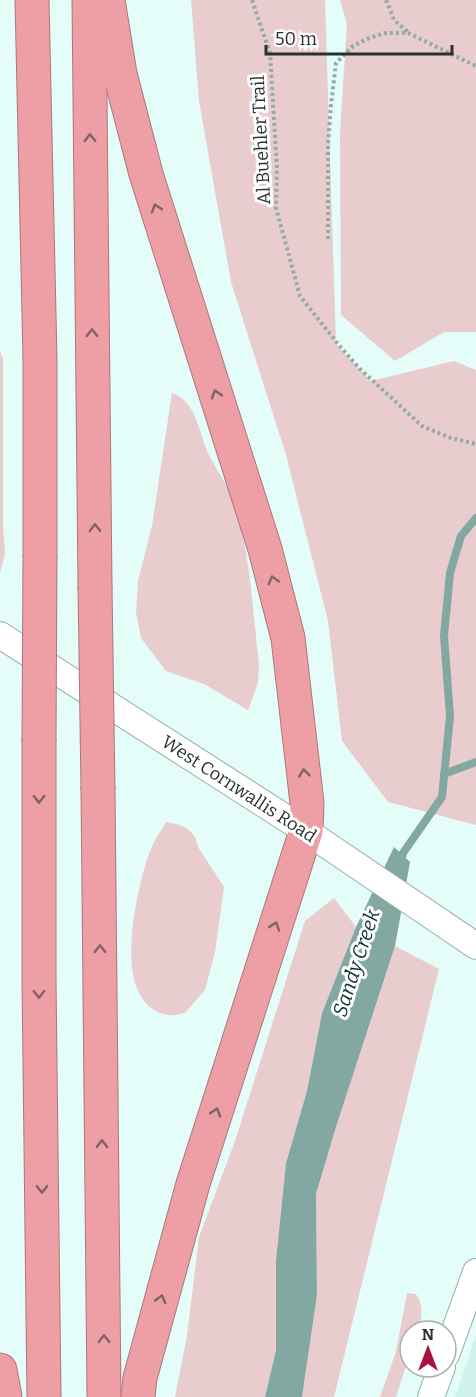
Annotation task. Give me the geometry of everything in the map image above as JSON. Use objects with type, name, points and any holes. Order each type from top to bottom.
[{"type":"highway","points":[[32,0],[40,360],[39,980],[44,1397]]},
{"type":"highway","points":[[88,0],[104,1397]]},
{"type":"highway","points":[[108,0],[120,74],[146,174],[265,549],[288,638],[307,803],[306,831],[193,1184],[140,1378],[138,1397]]},
{"type":"highway","points":[[0,1370],[5,1397]]},
{"type":"street","name":"West Cornwallis Road","points":[[0,635],[306,831],[465,939]]},
{"type":"street","points":[[458,1322],[476,1272]]},
{"type":"street","points":[[431,1397],[438,1379]]},
{"type":"path","name":"Al Buehler Trail","points":[[252,0],[270,53],[277,157],[276,208],[300,296],[360,369],[422,426],[451,438],[476,444]]},
{"type":"path","points":[[386,0],[394,20],[408,33],[476,66]]},
{"type":"path","points":[[328,238],[328,144],[330,105],[336,63],[353,46],[367,39],[384,33],[408,33]]},
{"type":"shaded area","points":[[191,0],[325,0],[336,344],[371,381],[454,361],[476,370],[476,825],[388,802],[342,741],[328,621],[286,455],[231,282],[199,101]]},
{"type":"shaded area","points":[[340,0],[476,0],[476,332],[444,332],[395,361],[341,315],[340,132],[347,25]]},
{"type":"shaded area","points":[[0,351],[3,359],[5,554],[0,573]]},
{"type":"shaded area","points":[[172,393],[186,403],[196,418],[208,453],[232,498],[243,537],[259,665],[258,683],[248,710],[204,684],[166,671],[141,638],[136,612],[138,581],[152,526]]},
{"type":"shaded area","points":[[166,822],[183,826],[191,832],[224,887],[215,952],[205,990],[185,1013],[171,1015],[149,1006],[138,990],[132,968],[134,916],[139,891],[152,847]]},
{"type":"shaded area","points":[[334,898],[356,927],[322,1013],[307,1091],[286,1163],[276,1260],[276,1350],[265,1397],[175,1397],[187,1336],[199,1237],[235,1141],[305,921]]},
{"type":"shaded area","points":[[395,946],[439,969],[334,1397],[302,1397],[317,1295],[316,1194]]},
{"type":"shaded area","points":[[407,1293],[416,1294],[422,1312],[420,1319],[402,1319]]},
{"type":"shaded area","points":[[476,1336],[476,1397],[455,1397]]},
{"type":"shaded area","points":[[398,1341],[398,1379],[402,1379],[396,1397],[380,1397]]},
{"type":"water","points":[[394,847],[410,862],[395,946],[316,1194],[317,1295],[302,1397],[265,1397],[276,1350],[276,1260],[286,1163],[307,1091],[322,1013],[356,927]]},
{"type":"waterway","name":"Sandy Creek","points":[[400,865],[403,853],[442,797],[450,716],[444,636],[450,573],[461,536],[476,518]]},
{"type":"waterway","points":[[444,774],[476,762]]}]
